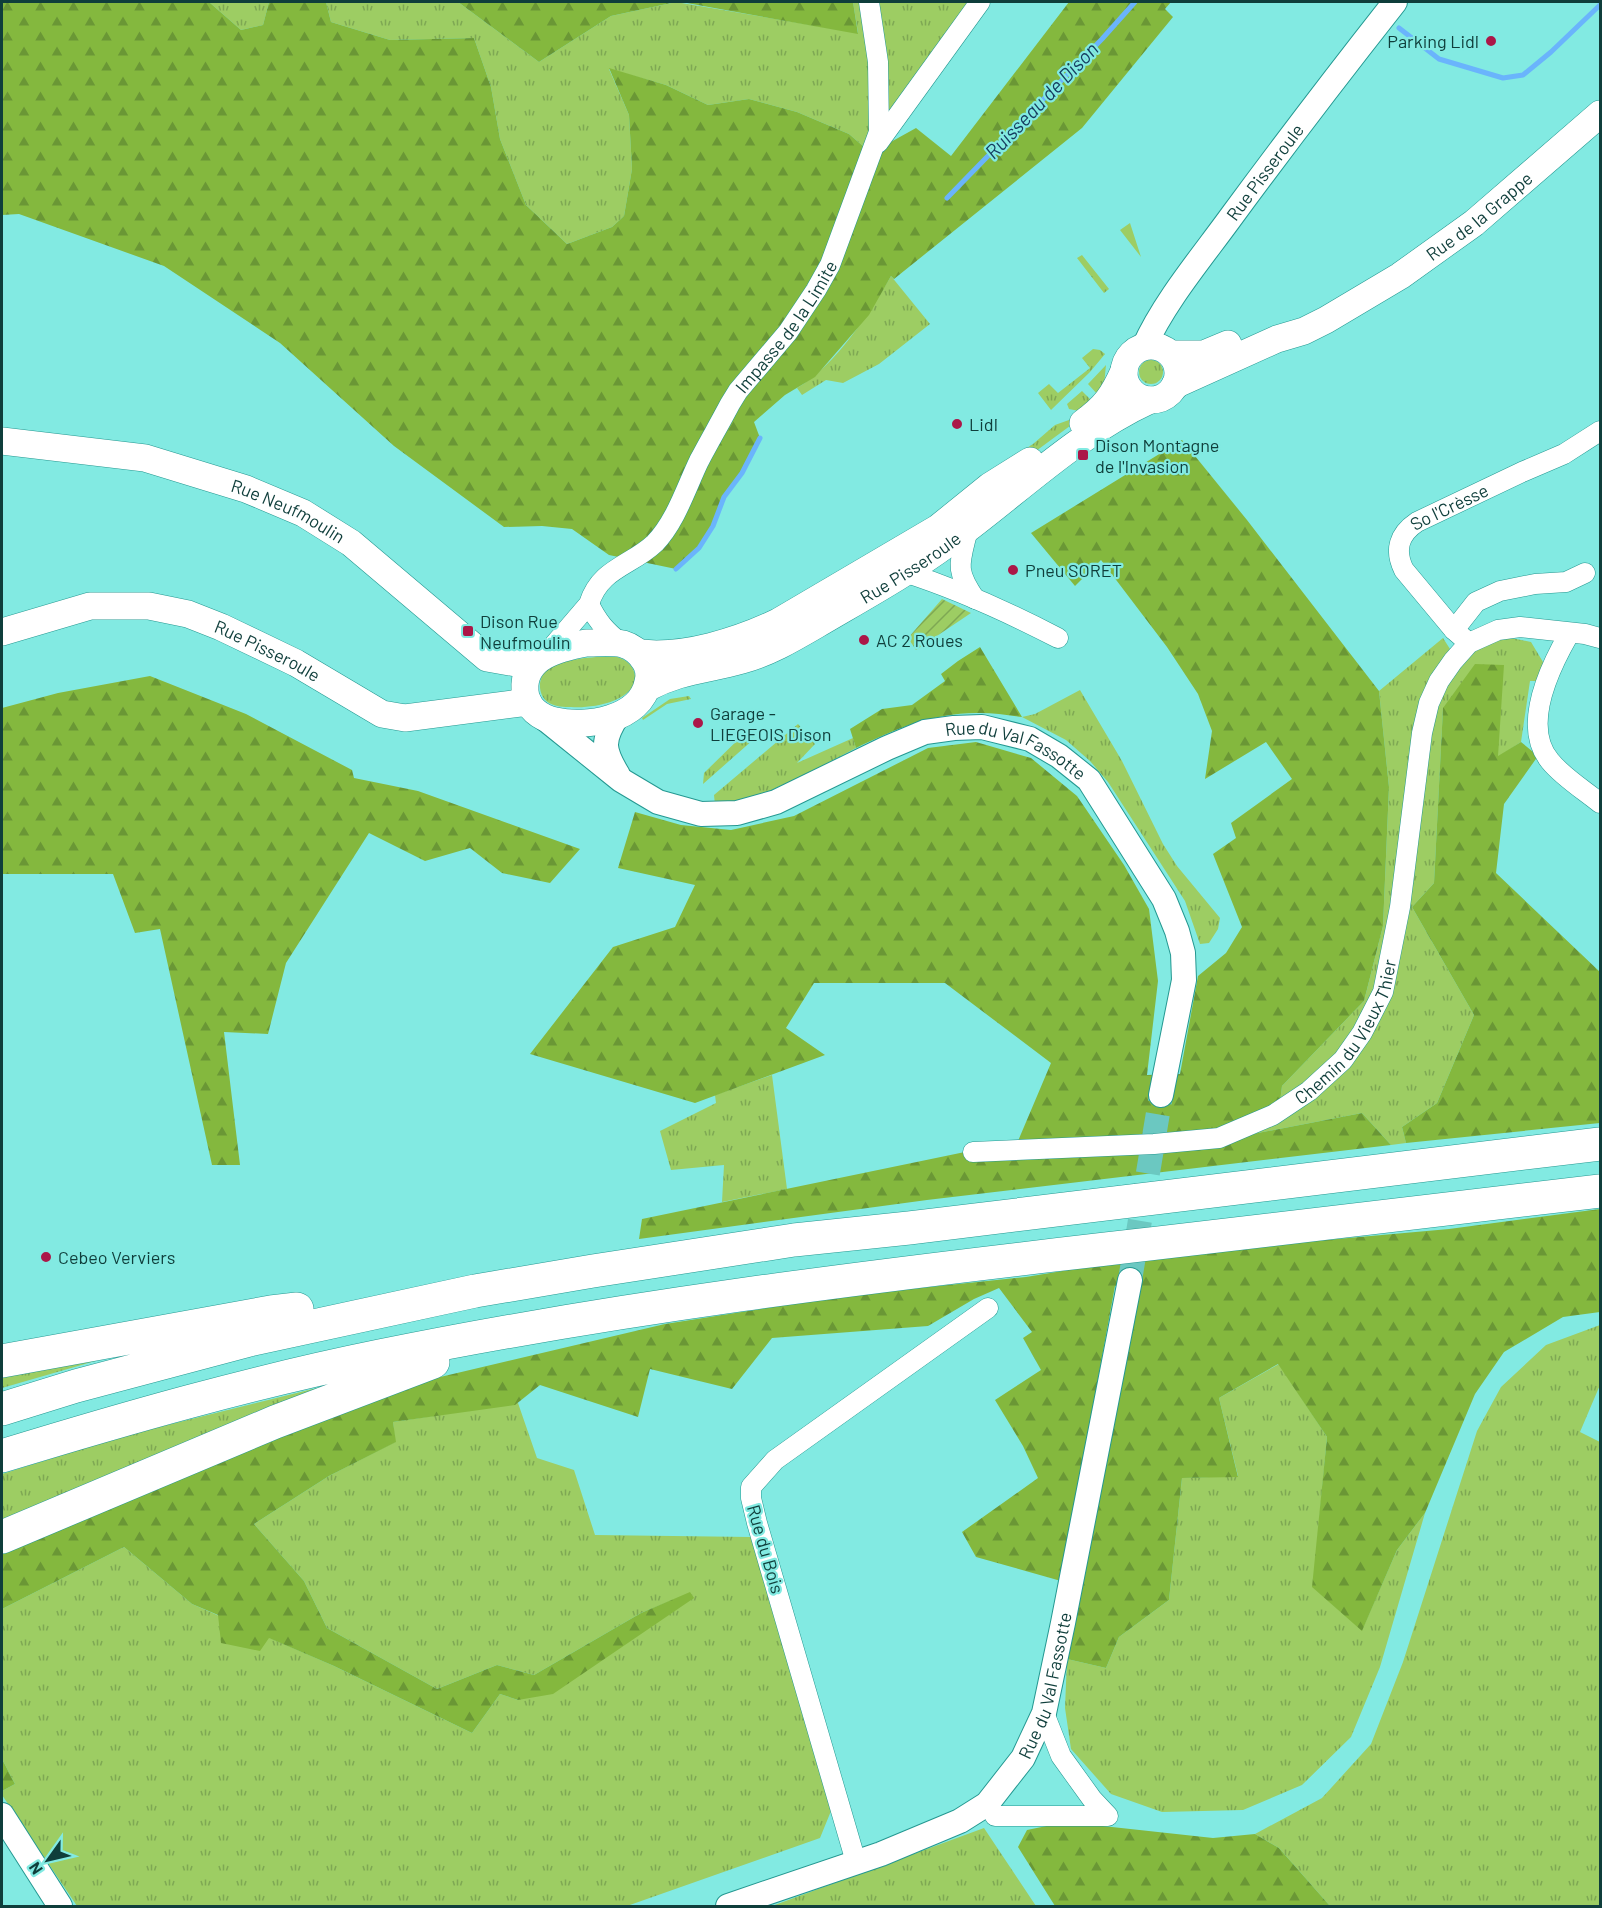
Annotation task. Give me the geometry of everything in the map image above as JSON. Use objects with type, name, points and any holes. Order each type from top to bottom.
[{"type":"highway","points":[[2,1409],[76,1386],[249,1340],[475,1291],[794,1240],[921,1227],[1600,1144]]},
{"type":"highway","points":[[2,1456],[89,1429],[254,1385],[380,1356],[598,1315],[879,1275],[1600,1191]]},
{"type":"highway","points":[[2,1361],[271,1312],[475,1291]]},
{"type":"highway","points":[[2,1537],[274,1422],[435,1361],[537,1328]]},
{"type":"main road","name":"Rue de la Grappe","points":[[1175,386],[1276,339],[1304,331],[1400,276],[1454,239],[1600,114]]},
{"type":"main road","name":"Rue de la Grappe","points":[[1171,354],[1204,354],[1274,325],[1346,307]]},
{"type":"main road","points":[[1144,347],[1161,347],[1171,354],[1177,368],[1175,386],[1166,395],[1150,400],[1132,392],[1127,384],[1124,371],[1129,357],[1144,347]]},
{"type":"main road","name":"Rue Pisseroule","points":[[542,657],[586,643],[672,653],[736,639],[778,622],[938,528],[990,486],[1099,411],[1110,399],[1124,371]]},
{"type":"main road","name":"Rue Pisseroule","points":[[2,632],[90,606],[149,606],[188,614],[221,627],[296,663],[382,714],[405,718],[536,710],[575,723],[598,721],[618,715],[632,706],[647,688],[676,674],[743,659],[782,644],[904,572],[968,529],[1070,448],[1128,410],[1150,400]]},
{"type":"main road","name":"Rue Neufmoulin","points":[[2,441],[145,458],[246,489],[303,513],[351,543],[487,658],[522,664],[542,657]]},
{"type":"main road","points":[[630,648],[649,670],[647,688]]},
{"type":"main road","points":[[536,710],[525,692],[526,680],[529,670],[542,657]]},
{"type":"street","name":"Impasse de la Limite","points":[[542,657],[589,604],[591,596],[602,579],[620,565],[640,554],[665,531],[700,458],[730,404],[788,332],[830,265],[879,132],[878,62],[868,2]]},
{"type":"street","points":[[871,153],[980,2]]},
{"type":"street","name":"Rue Pisseroule","points":[[1144,347],[1153,327],[1203,254],[1318,99],[1395,2]]},
{"type":"street","name":"So l'Crèsse","points":[[1469,643],[1454,630],[1404,570],[1399,561],[1399,550],[1406,530],[1417,522],[1564,454],[1600,431]]},
{"type":"street","points":[[968,529],[961,561],[961,573],[975,599]]},
{"type":"street","points":[[904,572],[939,583],[1014,615],[1058,638]]},
{"type":"street","points":[[1454,630],[1476,602],[1500,591],[1535,584],[1566,582],[1585,573]]},
{"type":"street","points":[[589,604],[597,620],[608,633],[630,648]]},
{"type":"street","points":[[1469,643],[1498,630],[1520,627],[1585,634],[1600,638]]},
{"type":"street","points":[[1569,634],[1556,656],[1547,679],[1537,724],[1539,740],[1550,761],[1600,803]]},
{"type":"street","name":"Chemin du Vieux Thier","points":[[973,1152],[1154,1144],[1219,1138],[1274,1115],[1309,1091],[1343,1060],[1362,1033],[1383,992],[1400,907],[1422,733],[1429,703],[1438,681],[1469,643]]},
{"type":"street","name":"Rue du Val Fassotte","points":[[536,710],[621,780],[658,802],[701,814],[736,813],[776,802],[925,732],[982,727],[1030,739],[1059,756],[1089,780],[1164,899],[1178,931],[1184,960],[1184,980],[1161,1095]]},
{"type":"street","points":[[618,715],[609,729],[605,742],[609,760],[621,780]]},
{"type":"street","name":"Rue du Val Fassotte","points":[[728,1906],[882,1854],[960,1821],[987,1804],[1023,1758],[1044,1713],[1130,1280]]},
{"type":"street","name":"Rue du Bois","points":[[856,1862],[757,1523],[751,1498],[751,1487],[775,1460],[988,1308]]},
{"type":"street","points":[[995,1816],[1108,1816],[1092,1799],[1061,1756],[1044,1713]]},
{"type":"street","points":[[2,1815],[60,1906]]},
{"type":"green space","points":[[2,2],[209,2],[241,30],[263,25],[269,2],[326,2],[331,22],[390,40],[474,38],[491,87],[500,139],[526,205],[567,244],[612,227],[624,216],[632,169],[629,115],[609,68],[666,85],[708,105],[749,99],[797,112],[849,134],[871,153],[916,128],[951,156],[1069,2],[1171,2],[1165,9],[1173,17],[1082,128],[894,279],[891,276],[869,315],[815,377],[785,395],[754,422],[760,438],[742,473],[724,497],[713,526],[699,548],[676,569],[609,555],[572,529],[542,526],[504,527],[394,446],[280,343],[164,266],[19,214],[2,215]]},
{"type":"green space","points":[[209,2],[269,2],[263,25],[241,30]]},
{"type":"green space","points":[[326,2],[458,2],[539,62],[611,16],[676,2],[858,33],[853,2],[980,2],[871,153],[849,134],[797,112],[749,99],[708,105],[666,85],[609,69],[629,115],[632,169],[624,216],[612,227],[567,244],[526,205],[500,139],[491,87],[474,38],[390,40],[331,22]]},
{"type":"green space","points":[[458,2],[676,2],[611,16],[539,62]]},
{"type":"green space","points":[[681,2],[853,2],[858,34]]},
{"type":"green space","points":[[1130,223],[1141,257],[1120,230]]},
{"type":"green space","points":[[1082,255],[1109,289],[1104,293],[1077,258]]},
{"type":"green space","points":[[891,276],[930,324],[879,364],[843,383],[826,380],[802,395],[797,388],[838,353],[861,323]]},
{"type":"green space","points":[[1093,349],[1105,354],[1051,410],[1038,393],[1049,384],[1058,393],[1090,368],[1082,358]]},
{"type":"green space","points":[[1151,360],[1160,363],[1163,372],[1160,381],[1151,384],[1142,381],[1139,372],[1142,363]]},
{"type":"green space","points":[[1106,365],[1104,385],[1098,395],[1088,384]]},
{"type":"green space","points":[[1082,391],[1092,401],[1079,411],[1069,409],[1067,404]]},
{"type":"green space","points":[[1097,406],[1036,451],[990,472],[1033,444],[1055,425],[1080,416]]},
{"type":"green space","points":[[1182,440],[1379,691],[1389,787],[1383,926],[1364,1001],[1282,1086],[1280,1102],[1232,1138],[1362,1113],[1391,1145],[927,1200],[639,1239],[642,1219],[1018,1141],[1051,1063],[945,983],[814,983],[786,1028],[825,1055],[695,1103],[530,1054],[613,947],[675,927],[695,885],[618,868],[635,812],[681,825],[731,830],[794,816],[928,748],[976,742],[1031,758],[1077,796],[1124,865],[1149,909],[1158,981],[1147,1075],[1180,1074],[1198,976],[1226,953],[1242,927],[1213,854],[1236,838],[1231,823],[1292,779],[1266,742],[1205,779],[1212,731],[1198,694],[1167,647],[1101,560],[1075,586],[1031,533]]},
{"type":"green space","points":[[942,599],[971,613],[916,650],[908,638]]},
{"type":"green space","points":[[1506,637],[1531,642],[1543,662],[1540,681],[1530,681],[1521,742],[1498,757],[1443,709],[1434,883],[1412,907],[1474,1015],[1437,1103],[1402,1127],[1406,1143],[1391,1145],[1362,1113],[1232,1138],[1294,1110],[1392,988],[1431,729],[1443,686],[1470,652]]},
{"type":"green space","points":[[1443,638],[1450,649],[1424,696],[1392,921],[1374,997],[1353,1037],[1321,1072],[1280,1102],[1282,1086],[1364,1001],[1383,926],[1389,787],[1379,691]]},
{"type":"green space","points":[[980,647],[1022,717],[985,713],[947,715],[901,728],[856,748],[850,729],[882,709],[912,705],[945,681],[941,674]]},
{"type":"green space","points":[[617,657],[629,664],[635,676],[633,685],[620,698],[589,707],[563,707],[549,703],[543,697],[540,688],[541,679],[546,671],[553,667],[580,659]]},
{"type":"green space","points":[[1475,664],[1504,665],[1498,756],[1521,742],[1538,756],[1504,804],[1496,873],[1600,972],[1600,1123],[1406,1143],[1402,1127],[1437,1103],[1474,1015],[1412,907],[1434,883],[1443,708]]},
{"type":"green space","points":[[150,676],[246,714],[352,770],[354,778],[418,791],[580,849],[550,883],[502,873],[470,848],[425,861],[369,833],[286,963],[268,1034],[224,1032],[240,1165],[212,1165],[160,929],[135,933],[113,874],[2,874],[2,708],[58,693]]},
{"type":"green space","points":[[1080,690],[1122,761],[1163,844],[1177,866],[1220,918],[1218,929],[1209,943],[1200,944],[1185,901],[1108,782],[1090,761],[1066,740],[1022,717],[1035,714]]},
{"type":"green space","points":[[689,696],[691,699],[667,704],[643,720],[642,718],[670,699]]},
{"type":"green space","points":[[798,724],[815,744],[797,763],[853,738],[856,748],[752,800],[715,805],[714,795]]},
{"type":"green space","points":[[751,727],[754,739],[703,784],[704,773]]},
{"type":"green space","points":[[772,1075],[787,1189],[722,1202],[724,1165],[671,1170],[660,1131],[716,1103],[715,1095]]},
{"type":"green space","points":[[1600,1209],[1600,1312],[1563,1317],[1504,1352],[1475,1394],[1425,1513],[1397,1550],[1362,1631],[1312,1587],[1327,1437],[1278,1364],[1219,1398],[1238,1477],[1182,1478],[1169,1600],[1119,1637],[1106,1668],[1067,1659],[1139,1284],[1115,1286],[1061,1581],[976,1557],[962,1532],[1038,1478],[1023,1446],[995,1400],[1041,1370],[1023,1338],[1032,1332],[999,1288],[974,1299],[928,1326],[772,1338],[732,1389],[650,1369],[638,1417],[540,1385],[515,1405],[393,1422],[396,1442],[329,1476],[254,1524],[304,1581],[327,1628],[437,1689],[497,1665],[534,1675],[641,1613],[690,1592],[694,1598],[553,1694],[518,1700],[500,1694],[472,1733],[334,1666],[269,1638],[260,1651],[221,1643],[218,1615],[192,1604],[124,1547],[2,1609],[2,1548],[381,1391],[665,1324],[843,1296],[1026,1277],[1159,1255],[1449,1229]]},
{"type":"green space","points":[[1600,1325],[1600,1385],[1580,1432],[1600,1442],[1600,1906],[1330,1906],[1279,1848],[1255,1834],[1322,1798],[1371,1744],[1403,1662],[1477,1431],[1501,1387],[1546,1345]]},
{"type":"green space","points":[[123,1353],[2,1388],[2,1372]]},
{"type":"green space","points":[[1279,1364],[1327,1437],[1313,1587],[1362,1630],[1397,1550],[1425,1513],[1380,1667],[1351,1737],[1302,1785],[1243,1810],[1162,1812],[1111,1794],[1071,1749],[1065,1708],[1067,1659],[1106,1668],[1119,1637],[1169,1600],[1182,1478],[1238,1476],[1219,1398]]},
{"type":"green space","points":[[345,1381],[2,1523],[2,1474],[123,1436]]},
{"type":"green space","points":[[518,1403],[537,1458],[574,1470],[595,1535],[751,1537],[831,1811],[820,1838],[627,1906],[77,1906],[2,1795],[2,1791],[15,1784],[2,1759],[2,1609],[124,1547],[192,1604],[334,1666],[472,1733],[500,1694],[518,1700],[690,1593],[641,1613],[534,1675],[497,1665],[437,1689],[327,1628],[304,1581],[254,1524],[329,1476],[395,1442],[393,1422]]},
{"type":"green space","points":[[2,1759],[15,1784],[2,1791]]},
{"type":"green space","points":[[1066,1822],[1213,1838],[1255,1834],[1279,1848],[1330,1906],[1055,1906],[1018,1847],[1027,1830]]},
{"type":"green space","points":[[984,1828],[1036,1906],[772,1906]]},
{"type":"waterway","name":"Ruisseau de Dison","points":[[947,198],[1135,2]]},
{"type":"waterway","name":"Ruisseau de Dison","points":[[1399,28],[1439,59],[1503,78],[1523,75],[1551,52],[1600,5]]},
{"type":"waterway","name":"Ruisseau de Dison","points":[[676,569],[699,548],[713,526],[724,497],[742,473],[760,438]]},
{"type":"tunnel","points":[[1130,1280],[1161,1095]]},
{"type":"place","name":"Parking Lidl","points":[[1491,41]]},
{"type":"place","name":"Lidl","points":[[957,424]]},
{"type":"place","name":"Dison Montagne de l'Invasion","points":[[1083,455]]},
{"type":"place","name":"Pneu SORET","points":[[1013,570]]},
{"type":"place","name":"Dison Rue Neufmoulin","points":[[468,631]]},
{"type":"place","name":"AC 2 Roues","points":[[864,640]]},
{"type":"place","name":"Garage - LIEGEOIS Dison","points":[[698,723]]},
{"type":"place","name":"Cebeo Verviers","points":[[46,1257]]}]
